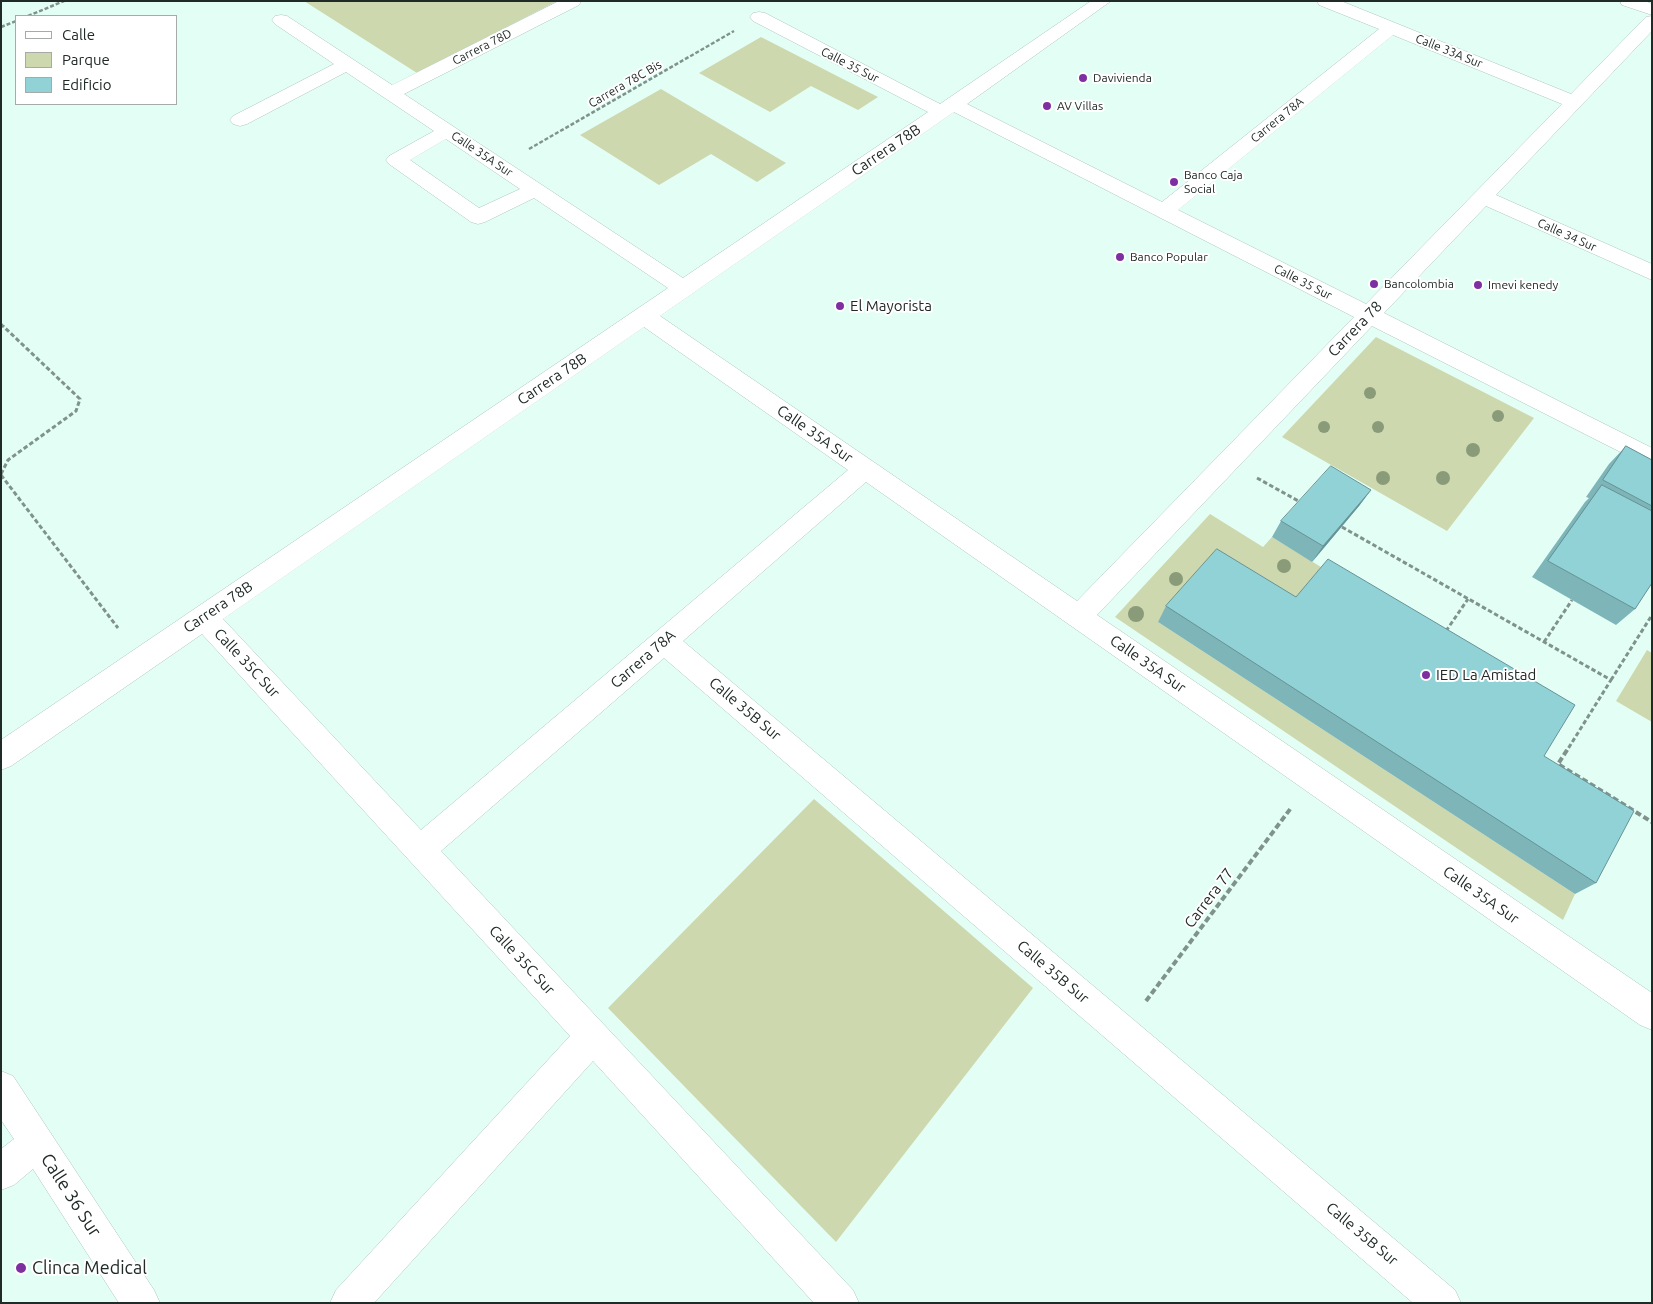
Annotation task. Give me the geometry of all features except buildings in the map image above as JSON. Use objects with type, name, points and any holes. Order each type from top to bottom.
[{"type":"street","name":"Carrera 78D","points":[[391,93],[573,1]]},
{"type":"street","name":"Carrera 78B","points":[[1,757],[1104,1]]},
{"type":"street","name":"Calle 33A Sur","points":[[1325,1],[1574,102]]},
{"type":"street","points":[[1628,1],[1652,10]]},
{"type":"street","name":"Calle 35 Sur","points":[[759,17],[1164,211],[1652,459]]},
{"type":"street","name":"Calle 35A Sur","points":[[281,20],[684,289]]},
{"type":"street","name":"Carrera 78","points":[[1078,617],[1652,21]]},
{"type":"street","name":"Carrera 78A","points":[[1164,211],[1391,28]]},
{"type":"street","points":[[240,120],[348,64]]},
{"type":"street","points":[[447,131],[396,160],[478,217],[535,190]]},
{"type":"street","name":"Calle 34 Sur","points":[[1482,197],[1652,273]]},
{"type":"street","name":"Calle 35A Sur","points":[[644,316],[1652,1013]]},
{"type":"street","name":"Carrera 78A","points":[[420,850],[865,469]]},
{"type":"street","name":"Calle 35C Sur","points":[[204,617],[840,1303]]},
{"type":"street","name":"Calle 35B Sur","points":[[664,641],[1442,1303]]},
{"type":"street","points":[[349,1303],[593,1036]]},
{"type":"street","name":"Calle 36 Sur","points":[[1,1088],[141,1303]]},
{"type":"street","points":[[1,1172],[37,1142]]},
{"type":"path","points":[[30,15],[64,1]]},
{"type":"path","name":"Carrera 78C Bis","points":[[500,166],[759,17]]},
{"type":"path","points":[[1,27],[15,21]]},
{"type":"path","points":[[1,324],[80,399],[76,411],[8,460],[1,474],[118,628]]},
{"type":"path","points":[[1256,477],[1302,503]]},
{"type":"path","points":[[1342,526],[1611,680]]},
{"type":"path","points":[[1441,638],[1468,599]]},
{"type":"path","points":[[1544,642],[1572,600]]},
{"type":"path","points":[[1652,615],[1558,764],[1652,822]]},
{"type":"path","name":"Carrera 77","points":[[1123,1031],[1313,779]]},
{"type":"green space","points":[[304,1],[557,1],[417,73]]},
{"type":"green space","points":[[761,37],[878,97],[858,110],[811,86],[770,112],[699,73]]},
{"type":"green space","points":[[661,89],[786,163],[757,182],[711,154],[659,185],[580,135]]},
{"type":"green space","points":[[1376,337],[1534,418],[1447,531],[1282,437]]},
{"type":"green space","points":[[1210,514],[1263,547],[1272,537],[1321,567],[1285,613],[1158,622],[1575,894],[1563,920],[1115,617]]},
{"type":"green space","points":[[1647,650],[1652,653],[1652,722],[1616,701]]},
{"type":"green space","points":[[814,799],[1033,988],[836,1242],[608,1008]]},
{"type":"place","name":"Davivienda","points":[[1083,78]]},
{"type":"place","name":"AV Villas","points":[[1047,106]]},
{"type":"place","name":"Banco Caja Social","points":[[1174,182]]},
{"type":"place","name":"Banco Popular","points":[[1120,257]]},
{"type":"place","name":"Bancolombia","points":[[1374,284]]},
{"type":"place","name":"Imevi kenedy","points":[[1478,285]]},
{"type":"place","name":"El Mayorista","points":[[840,306]]},
{"type":"place","name":"IED La Amistad","points":[[1426,675]]},
{"type":"place","name":"Clinca Medical","points":[[21,1268]]}]
